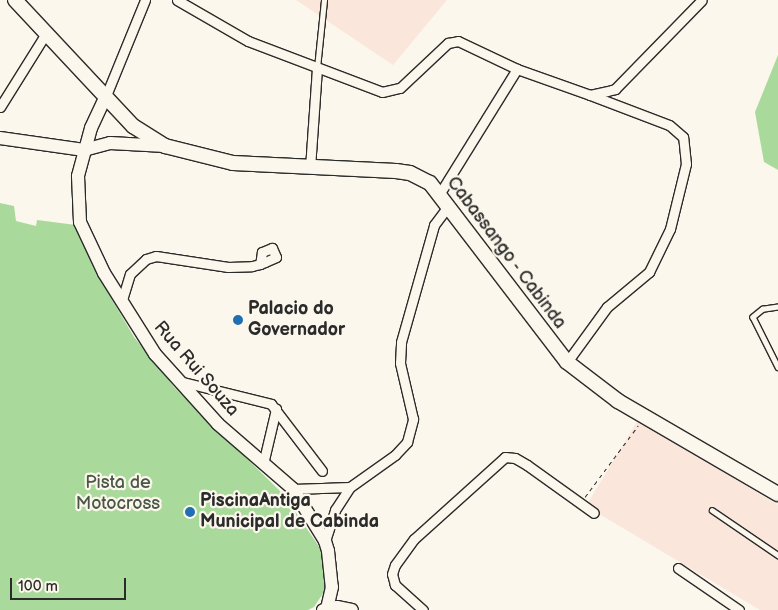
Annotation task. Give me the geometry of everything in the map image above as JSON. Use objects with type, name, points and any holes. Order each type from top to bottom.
[{"type":"main road","name":"Cabassango - Cabinda","points":[[15,0],[45,35],[133,126],[165,146],[233,163],[410,173],[430,183],[449,205],[546,339],[567,362],[644,417],[778,494]]},
{"type":"street","points":[[105,98],[145,0]]},
{"type":"street","points":[[177,0],[248,41],[317,70],[382,92],[391,92],[400,88],[448,43],[458,41],[517,69],[590,94],[669,125],[683,137],[686,164],[670,229],[650,272],[607,307],[567,362]]},
{"type":"street","points":[[590,94],[615,89],[702,0]]},
{"type":"street","points":[[0,107],[45,35]]},
{"type":"street","points":[[440,193],[517,69]]},
{"type":"street","points":[[310,168],[317,70]]},
{"type":"street","name":"Rua Rui Souza","points":[[105,98],[84,150],[78,176],[80,222],[104,274],[122,300],[140,332],[178,381],[218,424],[293,488],[325,540],[332,587],[325,609]]},
{"type":"street","points":[[122,144],[130,136],[133,126]]},
{"type":"street","points":[[0,138],[84,150],[99,145],[165,146]]},
{"type":"street","points":[[325,540],[335,510],[350,487],[396,455],[407,442],[412,430],[410,403],[400,363],[401,342],[434,225],[449,205]]},
{"type":"street","points":[[122,300],[130,274],[146,259],[156,256],[228,267],[260,264]]},
{"type":"street","points":[[178,381],[264,400],[276,409],[322,471]]},
{"type":"street","points":[[263,464],[276,409]]},
{"type":"street","points":[[423,610],[395,585],[392,574],[395,565],[414,539],[500,461],[515,458],[594,513]]},
{"type":"street","points":[[293,488],[350,487]]},
{"type":"street","points":[[678,568],[740,610]]},
{"type":"street","points":[[325,609],[337,606],[352,610]]},
{"type":"lane","points":[[317,70],[324,0]]},
{"type":"lane","points":[[778,307],[763,309],[753,317],[778,367]]},
{"type":"lane","points":[[712,510],[778,555]]},
{"type":"path","points":[[579,503],[644,417]]},
{"type":"shaded area","points":[[296,0],[447,0],[393,65]]},
{"type":"shaded area","points":[[638,420],[778,505],[778,610],[760,610],[586,506]]},
{"type":"green space","points":[[778,55],[778,170],[764,162],[755,112]]},
{"type":"green space","name":"Pista de Motocross","points":[[0,203],[14,206],[16,221],[36,226],[37,220],[76,225],[103,284],[134,337],[175,388],[284,495],[320,548],[327,560],[328,577],[324,592],[314,607],[308,610],[0,610]]},
{"type":"place","name":"Palacio do Governador","points":[[238,320]]},
{"type":"place","name":"PiscinaAntiga Municipal de Cabinda","points":[[190,512]]}]
